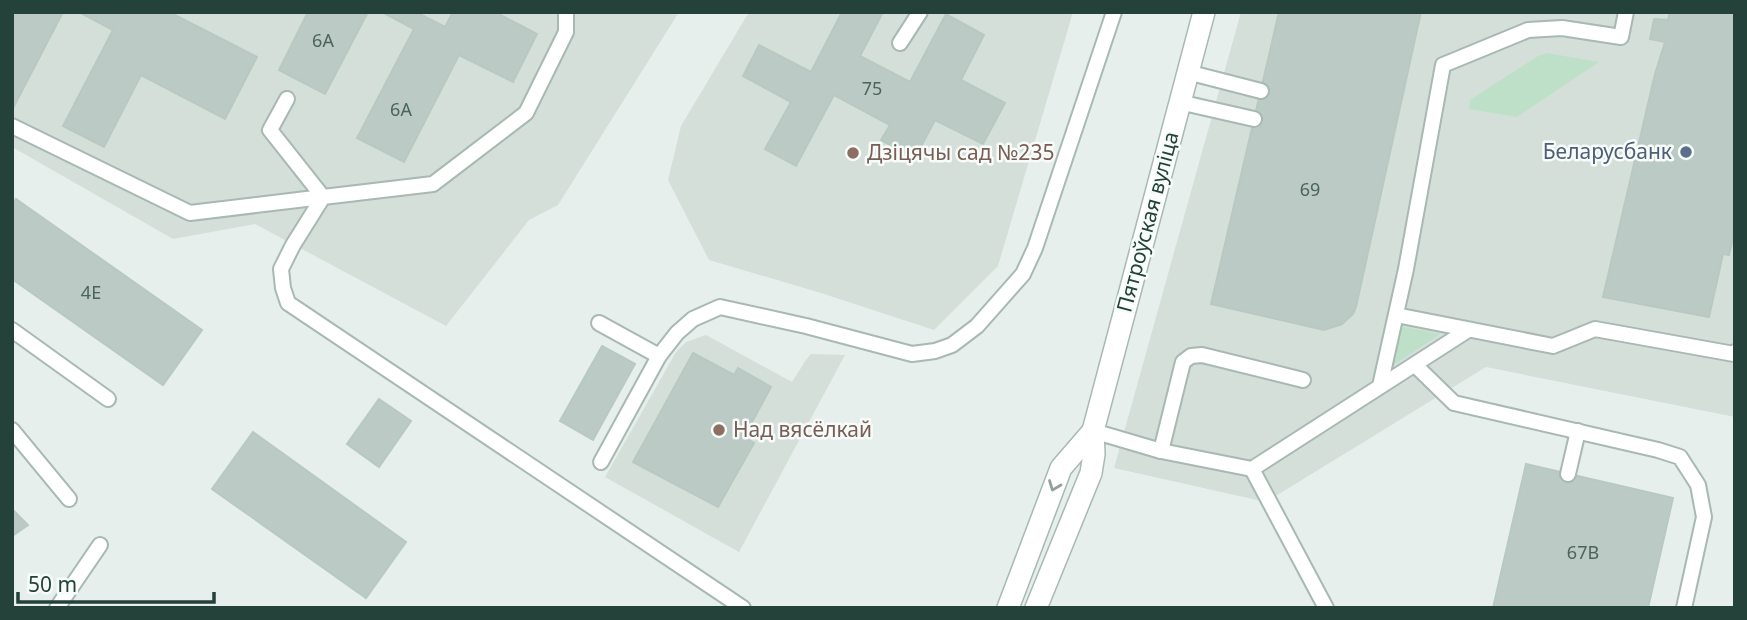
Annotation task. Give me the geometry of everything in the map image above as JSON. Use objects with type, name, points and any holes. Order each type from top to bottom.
[{"type":"street","name":"Пятроўская вуліца","points":[[1035,608],[1091,473],[1093,431],[1203,12]]},
{"type":"street","name":"Пятроўская вуліца","points":[[1009,607],[1061,468],[1093,431]]},
{"type":"lane","points":[[12,126],[190,213],[433,184],[526,113],[566,32],[566,12]]},
{"type":"lane","points":[[900,43],[920,12]]},
{"type":"lane","points":[[601,462],[659,356],[677,333],[693,319],[720,307],[912,354],[935,351],[952,345],[976,326],[1023,274],[1035,248],[1114,12]]},
{"type":"lane","points":[[1380,386],[1406,269],[1443,65],[1528,30],[1562,28],[1621,37],[1626,12]]},
{"type":"lane","points":[[1187,72],[1261,92]]},
{"type":"lane","points":[[287,99],[270,130],[323,197]]},
{"type":"lane","points":[[1179,102],[1254,118]]},
{"type":"lane","points":[[323,197],[281,269],[288,303],[743,608]]},
{"type":"lane","points":[[1396,315],[1553,346],[1595,329],[1734,354],[1735,352]]},
{"type":"lane","points":[[599,323],[659,356]]},
{"type":"lane","points":[[12,330],[108,399]]},
{"type":"lane","points":[[1093,431],[1161,451],[1252,469],[1468,330]]},
{"type":"lane","points":[[1161,451],[1183,362],[1191,356],[1202,355],[1303,380]]},
{"type":"lane","points":[[1415,365],[1454,403],[1679,457],[1698,485],[1704,516],[1684,608]]},
{"type":"lane","points":[[12,430],[69,499]]},
{"type":"lane","points":[[1568,474],[1578,432]]},
{"type":"lane","points":[[1252,469],[1326,608]]},
{"type":"lane","points":[[57,608],[100,545]]},
{"type":"shaded area","points":[[12,12],[679,12],[558,205],[529,220],[446,326],[255,224],[173,239],[12,147]]},
{"type":"shaded area","name":"Дзіцячы сад №235","points":[[749,12],[1073,12],[998,266],[934,330],[709,260],[668,180],[681,126]]},
{"type":"shaded area","points":[[1241,12],[1735,12],[1735,417],[1486,367],[1266,502],[1114,468]]},
{"type":"shaded area","name":"Над вясёлкай","points":[[706,335],[792,382],[811,354],[845,355],[739,552],[605,477],[676,352],[686,342]]},
{"type":"green space","points":[[1547,53],[1599,62],[1517,117],[1469,109],[1470,100],[1538,56]]},
{"type":"green space","points":[[1400,326],[1440,334],[1389,368]]},
{"type":"building","points":[[12,12],[63,12],[12,110]]},
{"type":"building","points":[[79,12],[110,12],[117,16],[118,12],[169,12],[257,57],[225,119],[141,75],[104,147],[63,126],[113,30]]},
{"type":"building","points":[[308,12],[368,12],[325,94],[279,70]]},
{"type":"building","points":[[382,12],[416,12],[445,27],[453,12],[495,12],[537,34],[513,82],[459,55],[404,162],[357,138],[414,29]]},
{"type":"building","points":[[842,12],[883,12],[860,56],[910,82],[946,14],[984,35],[961,80],[1005,103],[983,144],[935,120],[915,158],[881,140],[890,125],[834,95],[796,166],[765,149],[791,102],[743,76],[759,45],[811,72]]},
{"type":"building","points":[[1279,12],[1421,12],[1356,307],[1353,314],[1342,324],[1324,330],[1211,304]]},
{"type":"building","name":"Беларусбанк","points":[[1670,12],[1735,12],[1735,230],[1729,255],[1723,254],[1709,317],[1603,297],[1655,74],[1665,42],[1650,39],[1654,19],[1668,20]]},
{"type":"building","points":[[16,199],[202,330],[163,385],[12,279],[12,205]]},
{"type":"building","points":[[602,346],[635,364],[593,440],[560,421]]},
{"type":"building","points":[[693,353],[734,375],[738,368],[771,387],[744,437],[754,443],[718,507],[633,462]]},
{"type":"building","points":[[379,399],[411,421],[379,467],[347,444]]},
{"type":"building","points":[[253,432],[406,542],[366,598],[212,489]]},
{"type":"building","points":[[1526,464],[1673,498],[1648,608],[1493,608]]},
{"type":"building","points":[[12,509],[28,525],[12,536]]},
{"type":"place","name":"Беларусбанк","points":[[1686,152]]},
{"type":"place","name":"Дзіцячы сад №235","points":[[853,153]]},
{"type":"place","name":"Над вясёлкай","points":[[719,430]]}]
